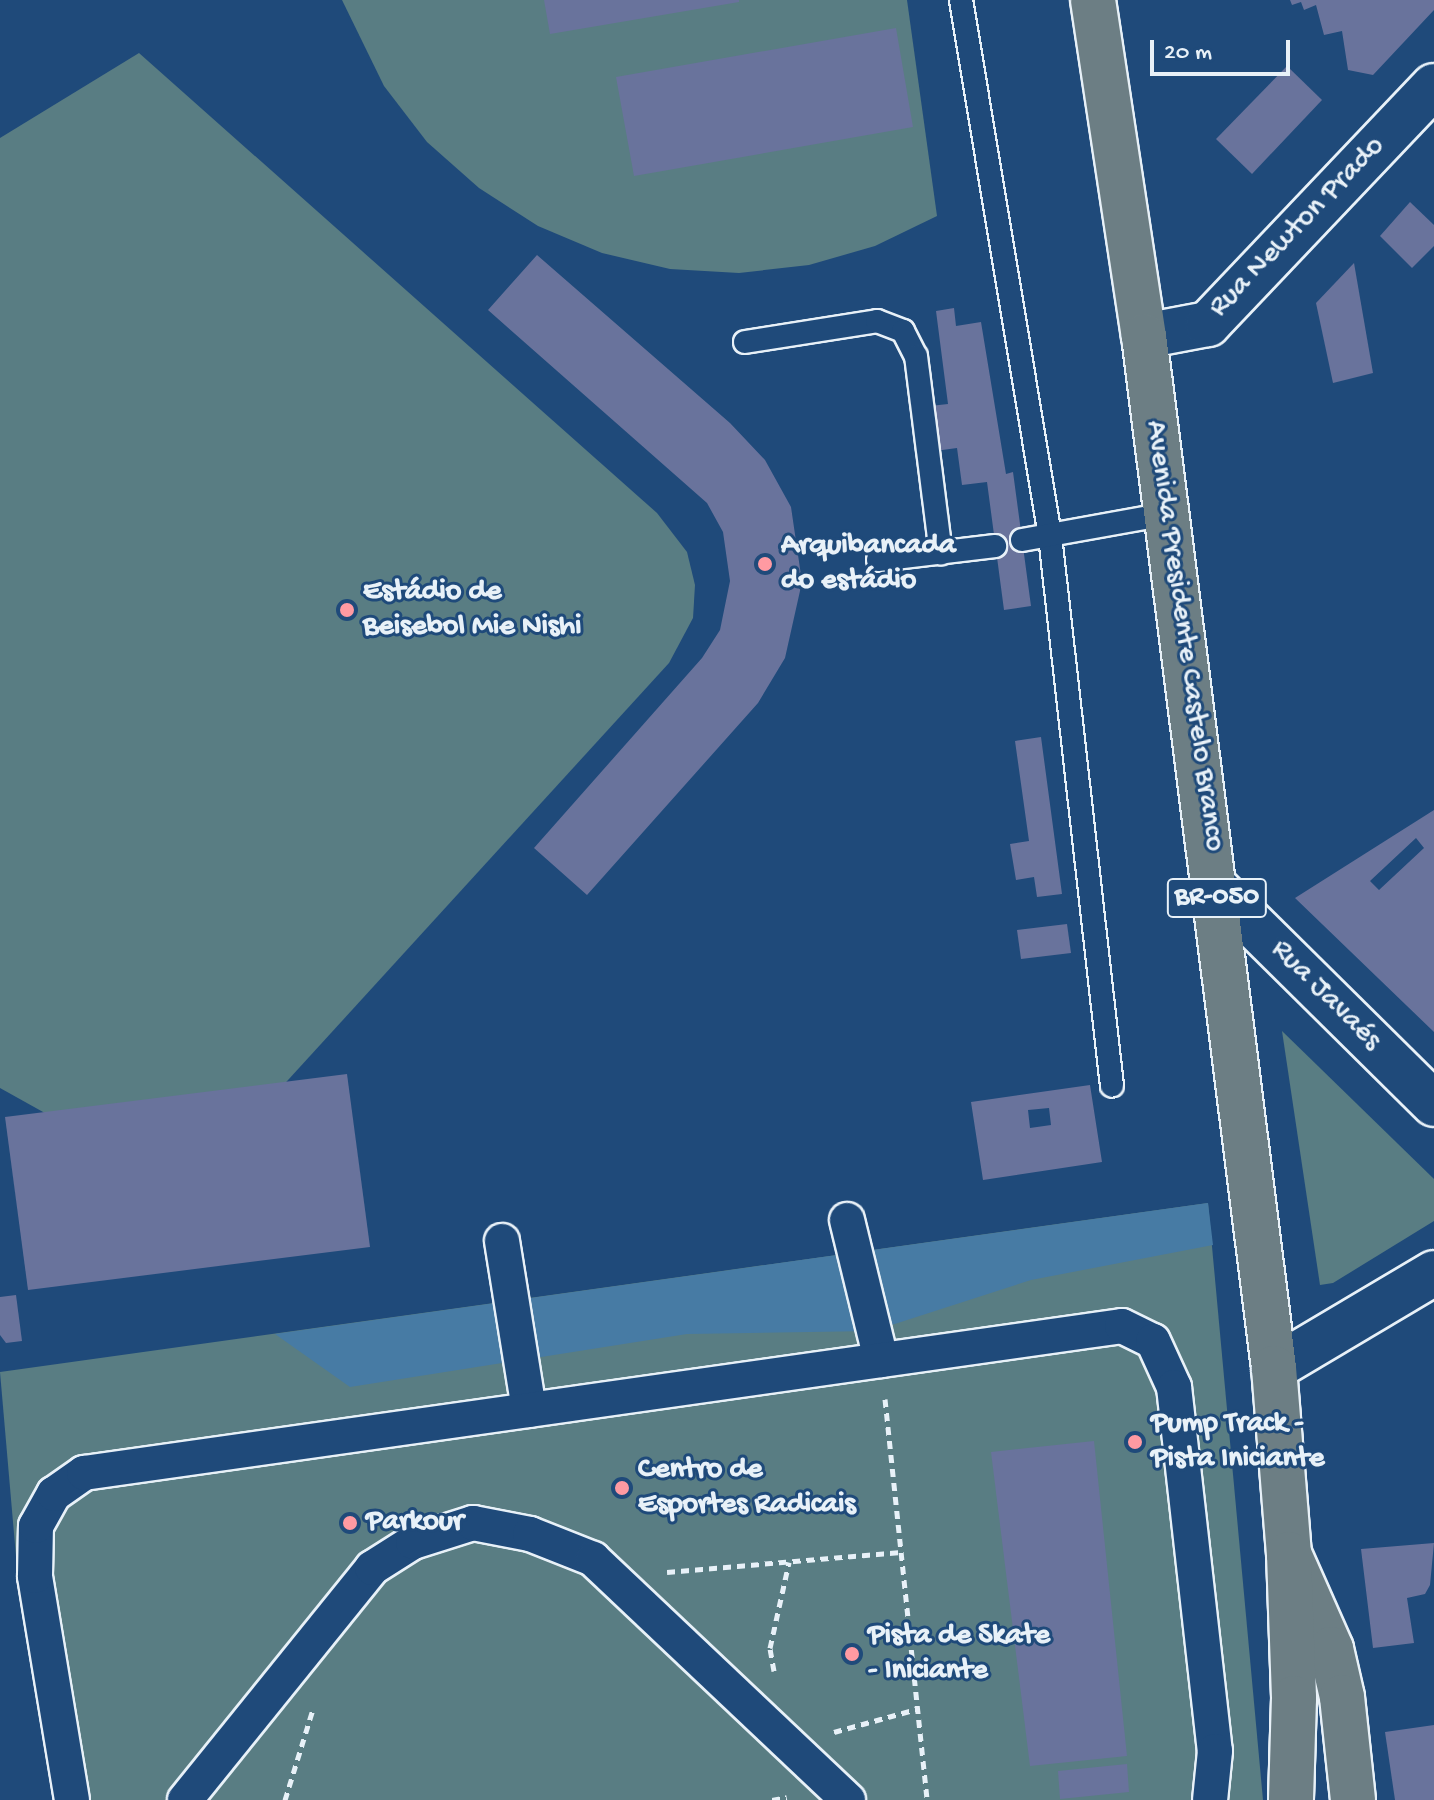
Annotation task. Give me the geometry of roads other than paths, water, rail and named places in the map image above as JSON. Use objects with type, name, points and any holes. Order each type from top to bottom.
[{"type":"main road","name":"Avenida Presidente Castelo Branco","points":[[1093,0],[1144,336],[1216,888],[1274,1368],[1289,1554],[1291,1800]]},
{"type":"main road","points":[[1289,1554],[1331,1649],[1342,1697],[1353,1800]]},
{"type":"street","name":"Rua Newton Prado","points":[[1144,336],[1208,324],[1434,86]]},
{"type":"street","name":"Rua Javaés","points":[[1216,888],[1434,1104]]},
{"type":"street","points":[[850,1232],[879,1351]]},
{"type":"street","points":[[502,1241],[506,1283],[529,1410]]},
{"type":"street","points":[[1274,1368],[1434,1273]]},
{"type":"street","points":[[72,1800],[35,1576],[36,1526],[54,1494],[84,1473],[529,1410],[879,1351],[1122,1326],[1153,1341],[1174,1387],[1215,1751],[1210,1800]]},
{"type":"street","points":[[185,1800],[372,1568],[413,1542],[473,1523],[530,1534],[581,1554],[612,1577],[848,1800]]},
{"type":"lane","points":[[961,0],[1050,536],[1112,1086]]},
{"type":"lane","points":[[745,342],[877,321],[903,331],[916,356],[941,553]]},
{"type":"lane","points":[[1022,540],[1166,514]]},
{"type":"lane","points":[[878,560],[995,546]]},
{"type":"water","points":[[1208,1203],[1213,1245],[1031,1280],[873,1331],[687,1334],[350,1387],[275,1334]]},
{"type":"place","name":"Arquibancada do estádio","points":[[765,564]]},
{"type":"place","name":"Estádio de Beisebol Mie Nishi","points":[[347,610]]},
{"type":"place","name":"Pump Track - Pista Iniciante","points":[[1135,1442]]},
{"type":"place","name":"Centro de Esportes Radicais","points":[[622,1488]]},
{"type":"place","name":"Parkour","points":[[350,1523]]},
{"type":"place","name":"Pista de Skate - Iniciante","points":[[852,1654]]}]
